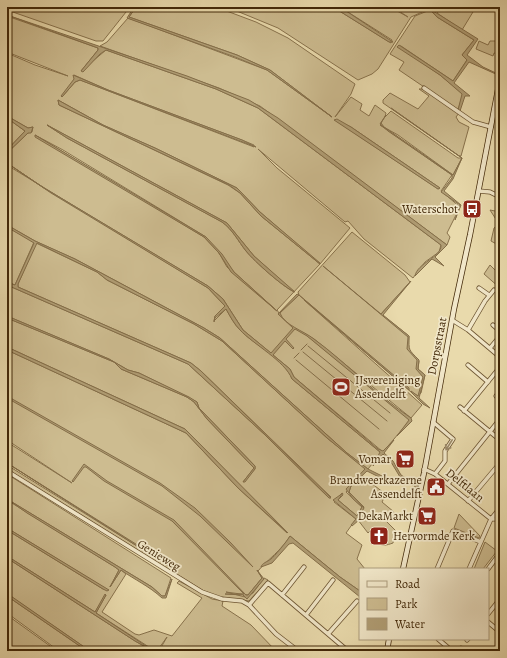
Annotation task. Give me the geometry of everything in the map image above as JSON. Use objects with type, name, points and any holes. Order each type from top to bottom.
[{"type":"street","name":"Dorpsstraat","points":[[403,568],[500,79]]},
{"type":"street","points":[[424,88],[473,122],[491,126]]},
{"type":"street","points":[[479,191],[490,192],[500,197]]},
{"type":"street","points":[[479,288],[489,296]]},
{"type":"street","points":[[468,330],[494,290]]},
{"type":"street","points":[[452,320],[468,330],[500,357]]},
{"type":"street","points":[[493,326],[500,331]]},
{"type":"street","points":[[490,348],[500,336]]},
{"type":"street","points":[[468,365],[488,382]]},
{"type":"street","points":[[464,410],[500,367]]},
{"type":"street","points":[[500,391],[496,396],[500,400]]},
{"type":"street","points":[[460,407],[500,440]]},
{"type":"street","points":[[448,484],[500,419]]},
{"type":"street","points":[[433,422],[453,439],[445,451],[445,461],[435,474]]},
{"type":"street","points":[[468,501],[500,463]]},
{"type":"street","name":"Delftlaan","points":[[424,469],[435,474],[491,519]]},
{"type":"street","name":"Genieweg","points":[[7,471],[202,592],[222,599],[242,601],[249,605]]},
{"type":"street","points":[[469,568],[491,519],[500,508]]},
{"type":"street","points":[[491,519],[500,519]]},
{"type":"street","points":[[437,568],[454,530],[481,542]]},
{"type":"street","points":[[489,568],[497,557]]},
{"type":"street","points":[[282,595],[304,567]]},
{"type":"street","points":[[306,615],[333,580]]},
{"type":"street","points":[[298,651],[276,634],[249,605],[268,583],[348,651]]},
{"type":"street","points":[[489,613],[500,599]]},
{"type":"street","points":[[328,634],[357,601]]},
{"type":"street","points":[[489,623],[500,632]]},
{"type":"street","points":[[388,651],[390,640]]},
{"type":"street","points":[[439,640],[452,651]]},
{"type":"street","points":[[494,651],[500,643]]},
{"type":"street","points":[[458,651],[460,648],[465,651]]},
{"type":"green space","points":[[7,7],[130,7],[103,41],[96,41],[7,10]]},
{"type":"green space","points":[[136,7],[216,7],[256,22],[288,38],[355,84],[351,94],[335,117],[351,97],[362,104],[360,110],[369,116],[375,105],[386,113],[385,117],[391,111],[458,158],[462,158],[453,175],[398,135],[380,125],[452,175],[441,191],[460,207],[447,233],[450,237],[447,245],[260,106],[219,88],[100,46],[107,42],[128,18],[267,70],[332,117],[270,70],[237,55],[129,17]],"holes":[[[335,120],[351,127],[440,188],[438,189]]]},
{"type":"green space","points":[[227,7],[333,7],[391,43],[392,40],[340,7],[390,7],[408,17],[393,7],[427,7],[429,9],[411,17],[378,69],[372,74],[358,80],[278,28]]},
{"type":"green space","points":[[441,7],[476,7],[462,30],[437,13]]},
{"type":"green space","points":[[430,10],[437,17],[474,40],[462,55],[467,60],[453,81],[401,46],[398,46],[440,75],[463,94],[458,110],[399,70],[404,62],[390,54],[415,16]]},
{"type":"green space","points":[[7,16],[98,48],[81,71],[106,50],[216,89],[258,108],[441,245],[439,252],[425,262],[413,278],[364,239],[348,221],[345,222],[258,149],[277,168],[350,228],[320,264],[294,292],[277,310],[279,313],[299,295],[298,292],[352,232],[405,275],[410,282],[381,314],[409,336],[408,349],[419,361],[418,369],[425,375],[421,393],[418,396],[411,392],[304,300],[422,405],[411,418],[314,339],[305,334],[410,420],[383,452],[294,377],[290,369],[243,330],[223,299],[208,286],[44,188],[7,163],[7,153],[28,133],[32,132],[33,127],[28,128],[7,116],[7,53],[35,65],[68,76],[7,52]],"holes":[[[74,75],[108,90],[242,140],[254,145],[254,147],[80,80],[75,82],[62,97],[75,79]],[[58,100],[103,125],[155,148],[237,188],[260,212],[320,264],[261,216],[240,193],[228,185],[59,105]],[[47,125],[227,223],[254,256],[294,292],[256,261],[222,222],[67,138]],[[35,135],[63,150],[206,237],[218,252],[204,237]],[[220,254],[234,272],[277,311],[227,267]]]},
{"type":"green space","points":[[479,41],[488,45],[490,41],[500,41],[500,54],[494,53],[493,56],[476,49]]},
{"type":"green space","points":[[419,89],[423,89],[459,113],[456,117],[459,122],[469,127],[461,156],[383,103],[383,100],[390,93],[418,109],[429,96]]},
{"type":"green space","points":[[7,118],[25,131],[7,150]]},
{"type":"green space","points":[[7,165],[208,288],[225,306],[215,316],[214,321],[226,309],[240,330],[283,365],[292,379],[381,453],[368,469],[347,453],[220,338],[75,259],[35,241],[7,225]]},
{"type":"green space","points":[[490,210],[500,212],[500,246],[491,241],[494,228],[499,224]]},
{"type":"green space","points":[[7,227],[34,242],[15,285],[7,282]]},
{"type":"green space","points":[[36,243],[97,272],[107,280],[194,324],[222,341],[327,438],[366,469],[346,492],[362,507],[357,516],[338,500],[343,495],[342,493],[334,502],[356,519],[346,533],[362,545],[357,559],[364,568],[359,568],[359,590],[340,577],[290,536],[279,550],[258,571],[257,570],[262,578],[248,595],[226,592],[245,597],[253,593],[264,578],[268,580],[249,601],[220,597],[204,591],[7,469],[7,465],[174,569],[7,463],[7,442],[72,483],[7,440],[7,350],[186,433],[238,488],[287,533],[185,429],[7,347],[7,318],[114,362],[121,369],[187,397],[139,373],[128,370],[109,359],[7,316],[7,285],[188,364],[264,434],[329,498],[331,497],[191,363],[18,287]],"holes":[[[187,397],[197,402],[199,408],[255,466],[255,469],[243,482],[254,468],[207,419],[194,402]]]},
{"type":"green space","points":[[490,265],[500,275],[500,288],[484,274]]},
{"type":"green space","points":[[7,474],[171,578],[165,596],[162,596],[152,587],[7,499]]},
{"type":"green space","points":[[361,475],[384,493],[381,495],[384,498],[382,502],[394,512],[387,522],[396,531],[393,543],[385,545],[379,544],[377,542],[387,538],[384,530],[373,534],[370,531],[368,533],[358,520],[364,507],[349,492],[351,486]]},
{"type":"green space","points":[[7,500],[119,570],[110,587],[121,570],[126,574],[102,612],[135,634],[139,635],[154,630],[172,636],[202,598],[177,583],[179,581],[212,599],[223,601],[222,606],[251,625],[276,651],[159,651],[167,637],[157,651],[90,651],[7,594],[7,558],[135,641],[150,650],[152,649],[96,613],[106,595],[95,612],[7,556],[7,530],[103,589],[108,590],[7,528]]},
{"type":"green space","points":[[459,514],[480,536],[479,538],[454,528]]},
{"type":"green space","points":[[485,542],[497,551],[484,568],[474,568]]},
{"type":"green space","points":[[7,596],[87,651],[59,651],[7,613]]},
{"type":"green space","points":[[7,615],[57,651],[8,651]]},
{"type":"water","points":[[134,7],[136,7],[129,17],[237,55],[270,70],[332,117],[267,70],[127,18]]},
{"type":"water","points":[[333,7],[340,7],[393,42],[389,42]]},
{"type":"water","points":[[430,9],[478,39],[467,55],[483,67],[498,74],[469,62],[454,83],[470,96],[465,96],[460,111],[458,110],[462,94],[440,75],[397,47],[399,45],[453,81],[467,60],[462,55],[474,40],[437,17]]},
{"type":"water","points":[[7,15],[187,76],[249,100],[278,118],[447,245],[435,257],[444,266],[432,259],[415,276],[420,267],[438,253],[441,245],[258,108],[216,89],[106,50],[100,54],[83,72],[81,71],[98,48]]},
{"type":"water","points":[[73,75],[108,90],[242,140],[256,147],[80,80],[75,82],[62,97],[61,96],[74,79]]},
{"type":"water","points":[[58,100],[103,125],[155,148],[237,188],[260,212],[320,264],[261,216],[240,193],[229,185],[59,105]]},
{"type":"water","points":[[386,115],[381,123],[384,127],[453,175],[462,158],[453,179],[444,191],[461,205],[455,220],[460,205],[441,192],[452,178],[452,175],[388,131],[380,124]]},
{"type":"water","points":[[7,116],[28,128],[33,127],[31,133],[28,133],[7,153],[7,150],[25,131],[7,118]]},
{"type":"water","points":[[337,119],[440,188],[438,189],[334,120]]},
{"type":"water","points":[[47,125],[227,223],[254,256],[295,292],[277,280],[255,261],[222,222],[67,138]]},
{"type":"water","points":[[35,135],[206,237],[222,254],[234,272],[277,311],[231,272],[219,253],[204,237],[35,137]]},
{"type":"water","points":[[7,163],[44,188],[208,286],[223,299],[243,330],[271,353],[293,328],[278,314],[297,294],[299,295],[280,313],[282,317],[326,348],[398,409],[411,418],[412,421],[397,436],[409,420],[307,336],[295,329],[286,339],[294,348],[293,349],[285,341],[273,355],[290,369],[294,377],[378,449],[383,451],[394,440],[384,453],[393,461],[401,475],[418,486],[417,488],[400,477],[391,462],[383,454],[373,466],[380,452],[292,379],[288,372],[276,359],[240,330],[226,309],[215,318],[214,322],[215,316],[225,306],[208,288],[51,193]]},
{"type":"water","points":[[7,225],[35,241],[75,259],[220,338],[347,453],[368,469],[382,476],[381,478],[367,471],[351,486],[349,492],[364,508],[359,516],[359,520],[352,526],[351,525],[356,519],[333,500],[343,493],[338,500],[357,516],[362,507],[353,499],[346,489],[365,469],[327,438],[222,341],[194,324],[107,280],[97,272],[37,243],[18,284],[18,287],[191,363],[331,498],[329,498],[264,434],[188,364],[7,285],[7,282],[15,285],[34,243],[7,227]]},
{"type":"water","points":[[323,266],[381,314],[411,281],[383,315],[409,336],[410,350],[419,360],[418,369],[425,375],[419,398],[430,408],[423,404],[411,392],[418,396],[423,377],[416,369],[417,360],[407,349],[408,337]]},
{"type":"water","points":[[299,295],[409,388],[409,390]]},
{"type":"water","points":[[7,316],[109,359],[128,370],[139,373],[189,397],[197,402],[199,408],[255,466],[255,469],[245,482],[243,482],[254,468],[207,419],[194,402],[187,397],[121,369],[114,362],[7,318]]},
{"type":"water","points":[[7,347],[185,429],[288,533],[238,488],[186,433],[7,350]]},
{"type":"water","points":[[7,396],[160,483],[195,508],[253,567],[200,516],[162,486],[7,398]]},
{"type":"water","points":[[7,463],[174,568],[173,569]]},
{"type":"water","points":[[84,464],[107,481],[174,520],[246,595],[248,595],[262,578],[257,570],[264,579],[247,599],[243,595],[225,594],[244,594],[172,521],[104,481],[86,467],[84,467],[73,482],[72,481]]},
{"type":"water","points":[[7,499],[152,587],[162,596],[165,596],[172,579],[166,598],[162,598],[121,570],[110,587],[119,570]]},
{"type":"water","points":[[7,528],[109,590],[107,591],[103,589],[7,530]]},
{"type":"water","points":[[290,536],[340,577],[359,590],[359,596],[293,543],[289,544],[272,563],[261,567],[275,556]]},
{"type":"water","points":[[7,556],[95,612],[105,594],[106,595],[96,613],[152,650],[135,641],[7,558]]},
{"type":"water","points":[[8,594],[90,651],[87,651],[7,596]]},
{"type":"waterway","points":[[301,350],[307,344]]},
{"type":"waterway","points":[[308,346],[390,413]]},
{"type":"waterway","points":[[303,352],[387,421]]},
{"type":"waterway","points":[[294,358],[299,353]]},
{"type":"waterway","points":[[296,360],[379,429]]},
{"type":"place","name":"Waterschot","points":[[472,209]]},
{"type":"place","name":"IJsvereniging Assendelft","points":[[341,387]]},
{"type":"place","name":"Vomar","points":[[405,459]]},
{"type":"place","name":"Brandweerkazerne Assendelft","points":[[436,487]]},
{"type":"place","name":"DekaMarkt","points":[[427,516]]},
{"type":"place","name":"Hervormde Kerk","points":[[379,536]]}]
